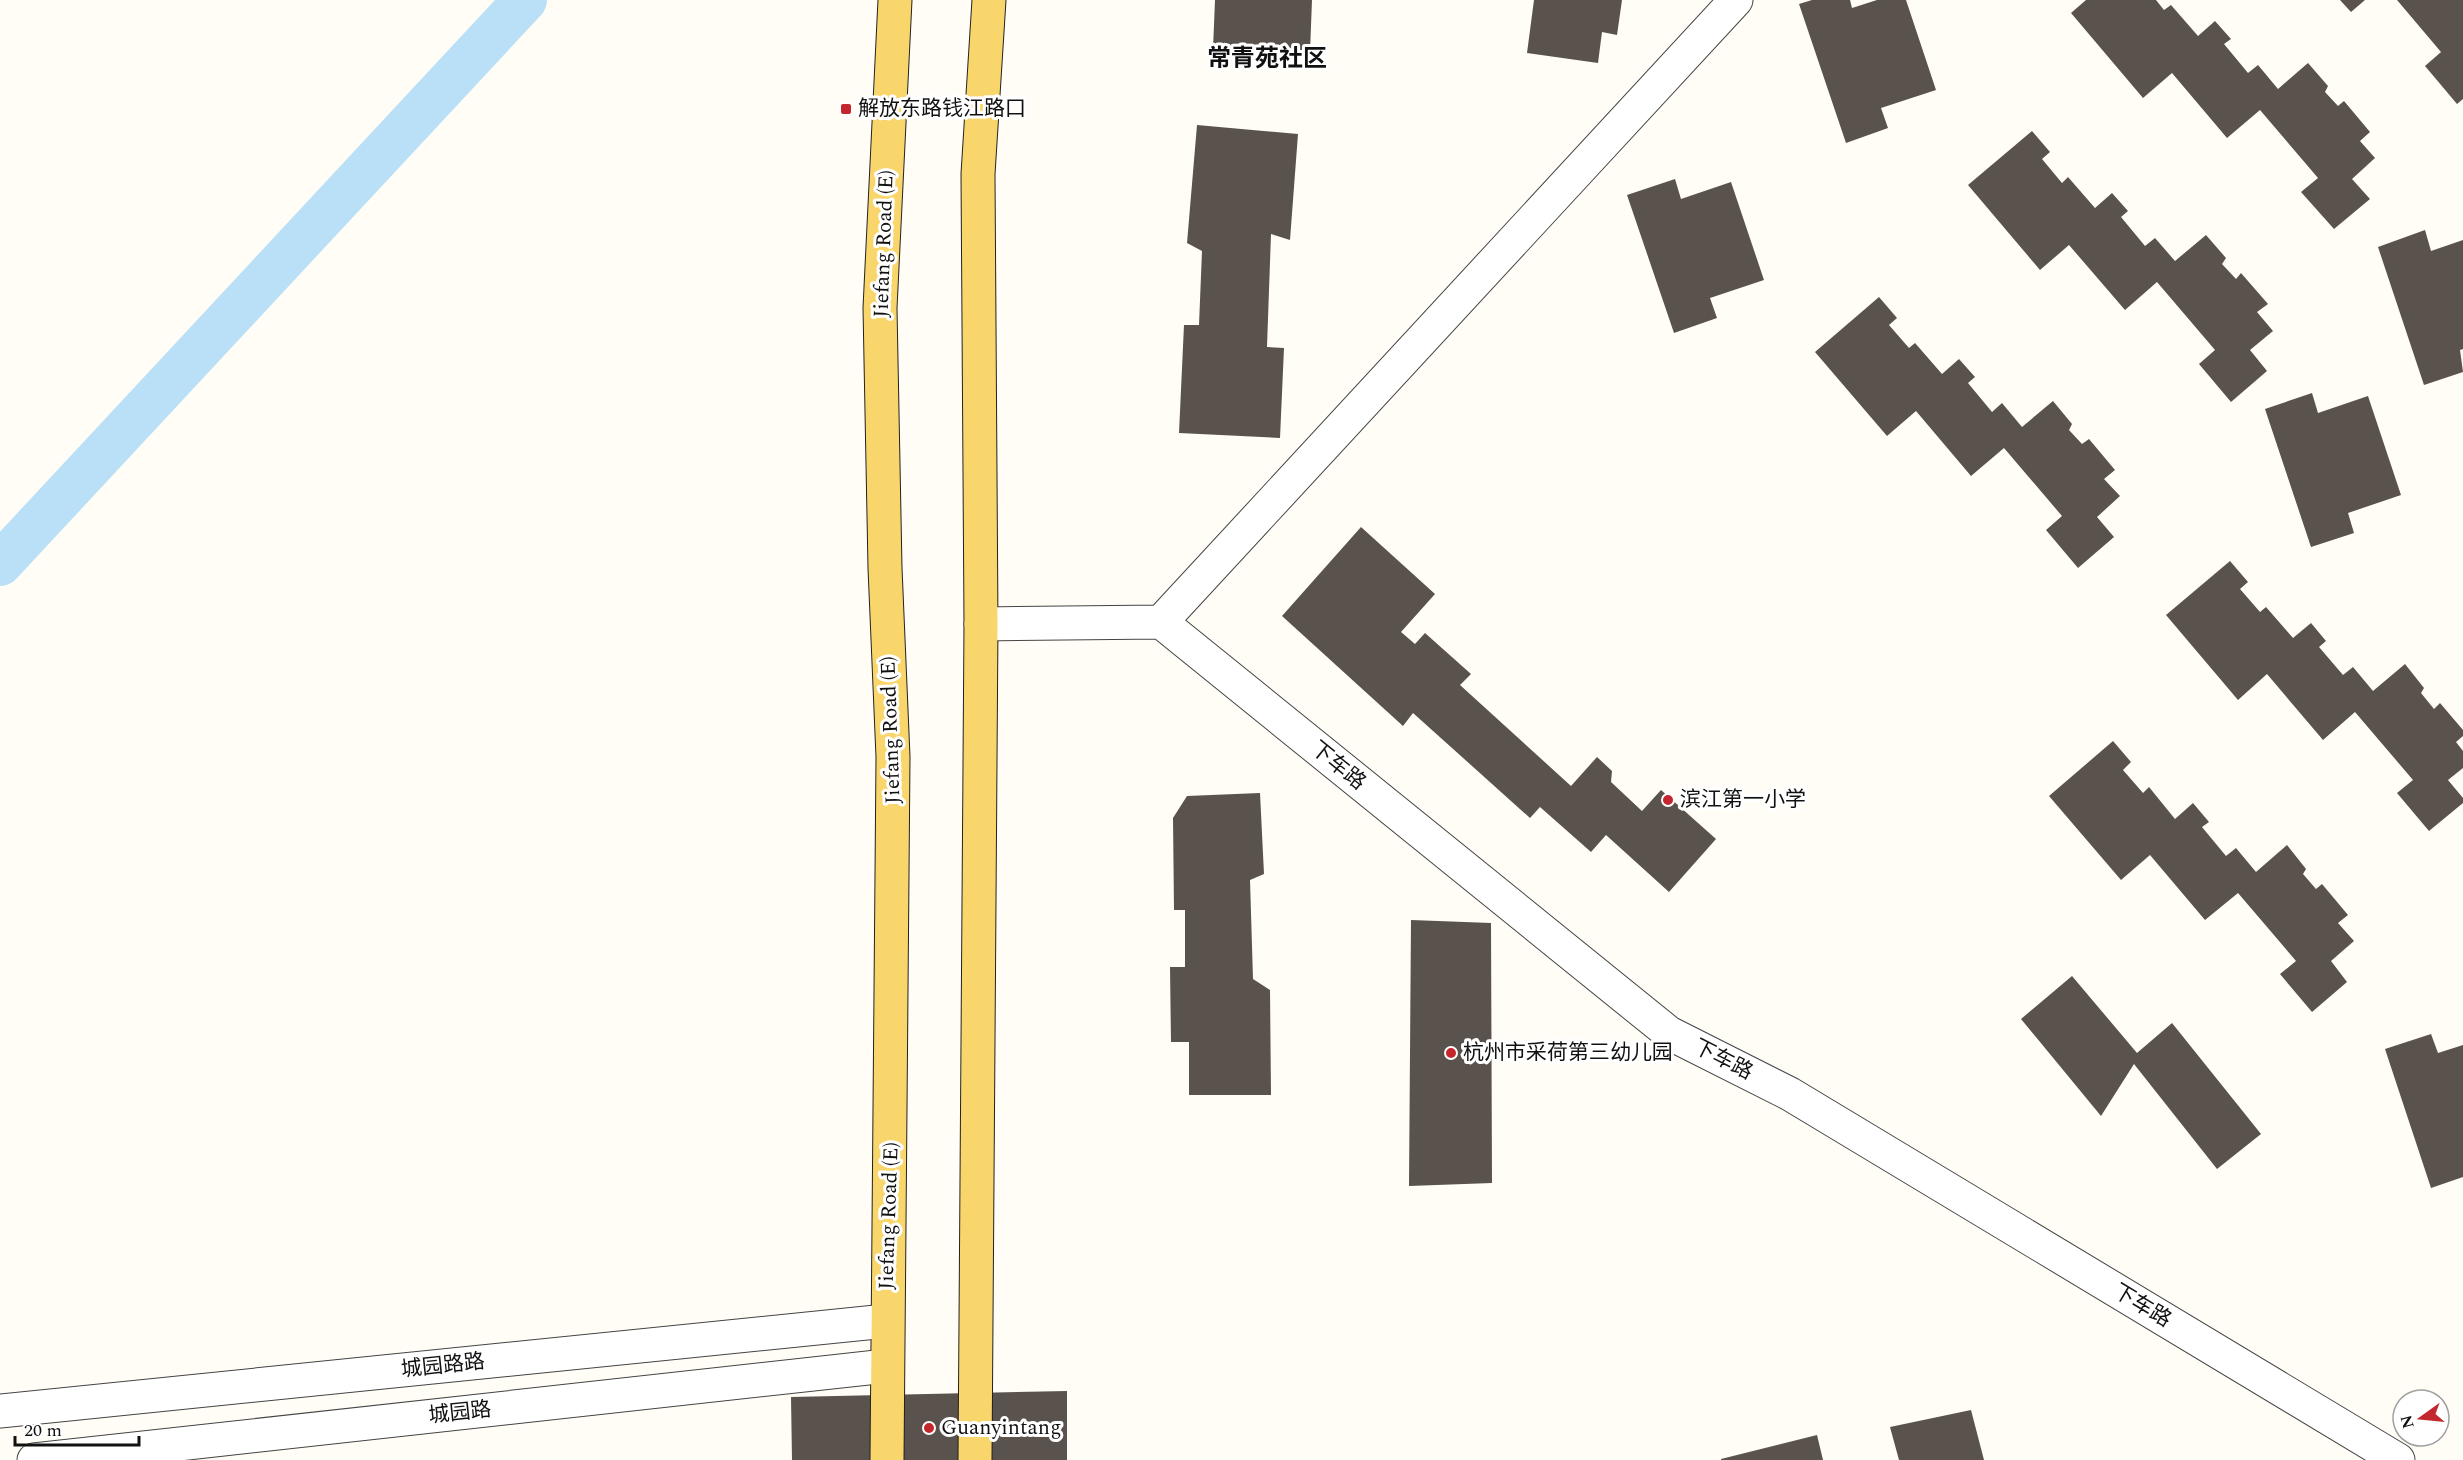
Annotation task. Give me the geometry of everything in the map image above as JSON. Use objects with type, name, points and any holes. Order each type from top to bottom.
[{"type":"main road","name":"Jiefang Road (E)","points":[[886,1460],[886,1321],[892,1131],[893,757],[885,568],[880,308],[895,0]]},
{"type":"main road","points":[[975,1460],[981,624],[978,174],[989,0]]},
{"type":"street","points":[[981,624],[1161,622],[1736,0]]},
{"type":"street","name":"下车路","points":[[1161,622],[1669,1033],[1790,1094],[2398,1460]]},
{"type":"street","name":"城园路路","points":[[0,1411],[886,1321]]},
{"type":"street","name":"城园路","points":[[34,1460],[886,1366]]},
{"type":"building","points":[[1215,0],[1312,0],[1310,52],[1213,49]]},
{"type":"building","points":[[1534,0],[1622,0],[1617,35],[1602,32],[1598,63],[1527,53]]},
{"type":"building","points":[[1812,0],[1850,0],[1852,8],[1877,0],[1906,0],[1936,90],[1881,108],[1888,128],[1846,143],[1799,4]]},
{"type":"building","points":[[2086,0],[2156,0],[2164,10],[2171,5],[2198,36],[2215,21],[2231,39],[2224,44],[2248,73],[2258,65],[2278,89],[2308,63],[2328,86],[2325,92],[2338,106],[2344,101],[2370,132],[2360,141],[2375,158],[2352,179],[2370,199],[2334,229],[2301,192],[2318,178],[2260,110],[2227,138],[2172,73],[2143,98],[2071,13]]},
{"type":"building","points":[[2340,0],[2365,0],[2351,12]]},
{"type":"building","points":[[2397,0],[2463,0],[2463,99],[2457,104],[2425,66],[2441,52]]},
{"type":"building","points":[[1197,125],[1298,134],[1290,240],[1271,234],[1267,347],[1284,348],[1280,438],[1179,433],[1184,325],[1199,325],[1202,251],[1187,243]]},
{"type":"building","points":[[2032,131],[2050,152],[2042,159],[2062,183],[2068,177],[2095,208],[2112,193],[2128,211],[2121,217],[2145,246],[2155,238],[2175,261],[2206,235],[2226,258],[2222,264],[2236,279],[2241,273],[2268,304],[2257,312],[2273,331],[2250,350],[2267,371],[2231,402],[2199,364],[2215,350],[2157,282],[2125,310],[2069,245],[2040,270],[1968,185]]},
{"type":"building","points":[[1675,179],[1681,199],[1731,182],[1764,280],[1710,298],[1717,318],[1674,333],[1627,195]]},
{"type":"building","points":[[2425,230],[2431,251],[2463,240],[2463,349],[2460,350],[2463,372],[2424,385],[2378,247]]},
{"type":"building","points":[[1879,297],[1897,318],[1889,325],[1909,348],[1915,343],[1942,374],[1959,359],[1975,377],[1968,383],[1992,412],[2002,403],[2022,427],[2053,401],[2072,424],[2069,430],[2082,444],[2089,439],[2115,470],[2104,479],[2120,496],[2097,517],[2114,537],[2078,568],[2046,530],[2062,516],[2004,448],[1971,476],[1916,411],[1887,436],[1815,352]]},
{"type":"building","points":[[2312,393],[2318,413],[2368,396],[2401,495],[2348,513],[2354,533],[2311,547],[2265,409]]},
{"type":"building","points":[[1361,527],[1435,594],[1401,632],[1415,644],[1425,633],[1471,674],[1460,685],[1571,786],[1597,757],[1612,771],[1611,782],[1642,811],[1661,790],[1716,839],[1669,892],[1606,835],[1591,852],[1540,807],[1530,818],[1413,713],[1403,726],[1282,616]]},
{"type":"building","points":[[2230,561],[2248,582],[2240,589],[2260,612],[2266,607],[2293,638],[2311,623],[2326,641],[2319,647],[2343,675],[2353,667],[2373,691],[2405,664],[2424,688],[2421,693],[2434,709],[2440,703],[2463,730],[2463,736],[2456,742],[2463,751],[2463,768],[2448,780],[2463,798],[2463,803],[2429,831],[2397,793],[2413,780],[2355,712],[2323,740],[2267,674],[2238,700],[2166,615]]},
{"type":"building","points":[[2113,741],[2131,762],[2123,770],[2143,793],[2149,787],[2175,819],[2193,803],[2209,822],[2202,827],[2226,856],[2236,848],[2256,872],[2287,845],[2306,869],[2303,874],[2316,889],[2322,884],[2348,915],[2338,923],[2354,941],[2331,961],[2347,982],[2312,1012],[2280,974],[2296,961],[2238,893],[2205,920],[2150,855],[2121,880],[2049,796]]},
{"type":"building","points":[[1260,793],[1264,874],[1250,880],[1253,979],[1270,990],[1271,1095],[1189,1095],[1189,1042],[1171,1042],[1170,967],[1185,967],[1185,910],[1174,910],[1173,818],[1187,796]]},
{"type":"building","name":"杭州市采荷第三幼儿园","points":[[1411,920],[1491,923],[1492,1183],[1409,1186]]},
{"type":"building","points":[[2072,976],[2137,1053],[2172,1023],[2261,1134],[2217,1169],[2134,1064],[2101,1116],[2021,1019]]},
{"type":"building","points":[[2431,1034],[2438,1053],[2463,1045],[2463,1177],[2431,1188],[2385,1049]]},
{"type":"building","name":"Guanyintang","points":[[1067,1391],[1067,1460],[792,1460],[791,1397]]},
{"type":"building","points":[[1971,1410],[1984,1460],[1899,1460],[1890,1427]]},
{"type":"building","points":[[1817,1435],[1823,1460],[1721,1460],[1721,1459]]},
{"type":"waterway","points":[[0,564],[525,0]]},
{"type":"place","name":"解放东路钱江路口","points":[[846,109]]},
{"type":"place","name":"滨江第一小学","points":[[1668,800]]},
{"type":"place","name":"杭州市采荷第三幼儿园","points":[[1451,1053]]},
{"type":"place","name":"Guanyintang","points":[[929,1428]]},
{"type":"district","name":"常青苑社区","points":[[1267,59]]}]
